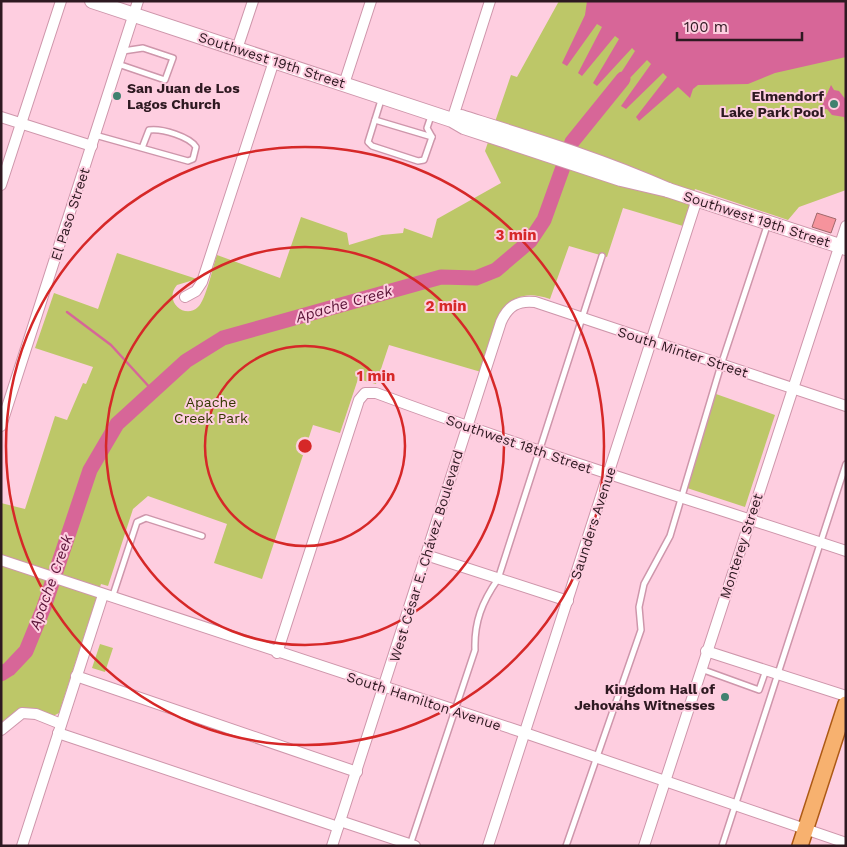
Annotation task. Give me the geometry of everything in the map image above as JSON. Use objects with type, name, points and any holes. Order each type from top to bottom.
[{"type":"main road","points":[[800,846],[846,704]]},
{"type":"street","points":[[1,185],[61,1]]},
{"type":"street","name":"Southwest 19th Street","points":[[92,1],[382,96],[452,120],[464,127],[535,145],[842,247]]},
{"type":"street","name":"El Paso Street","points":[[1,426],[5,400],[94,140],[138,1]]},
{"type":"street","points":[[237,49],[254,1]]},
{"type":"street","points":[[344,84],[371,1]]},
{"type":"street","points":[[452,120],[490,1]]},
{"type":"street","points":[[185,297],[196,291],[202,282],[274,61]]},
{"type":"street","points":[[1,117],[94,140]]},
{"type":"street","name":"Saunders Avenue","points":[[488,846],[526,734],[697,199]]},
{"type":"street","name":"Monterey Street","points":[[644,846],[792,388],[842,247],[846,226]]},
{"type":"street","name":"South Minter Street","points":[[520,302],[535,302],[846,406]]},
{"type":"street","name":"West César E. Chávez Boulevard","points":[[332,846],[501,322],[508,309],[520,302]]},
{"type":"street","name":"Southwest 18th Street","points":[[277,653],[359,400],[365,393],[376,393],[466,427],[846,551]]},
{"type":"street","points":[[426,555],[568,601]]},
{"type":"street","name":"South Hamilton Avenue","points":[[1,560],[384,689],[526,734],[846,844]]},
{"type":"street","points":[[22,846],[102,595]]},
{"type":"street","points":[[706,651],[846,696]]},
{"type":"street","points":[[76,676],[356,772]]},
{"type":"street","points":[[1,730],[22,713],[36,714],[59,728],[339,824],[412,845]]},
{"type":"lane","points":[[118,64],[165,80],[173,58],[143,48],[122,51]]},
{"type":"lane","points":[[382,96],[369,137],[368,142],[372,146],[418,161],[424,160],[432,137],[427,128],[432,113]]},
{"type":"lane","points":[[374,120],[432,137]]},
{"type":"lane","points":[[94,140],[142,148],[188,160],[193,159],[196,147],[192,141],[156,129],[149,130],[142,148]]},
{"type":"lane","points":[[566,846],[641,630],[639,607],[644,584],[670,536],[721,365],[768,223]]},
{"type":"lane","points":[[412,845],[475,650],[474,631],[479,615],[485,597],[498,579],[602,256]]},
{"type":"lane","points":[[722,846],[846,464]]},
{"type":"lane","points":[[102,595],[137,522],[146,518],[202,536]]},
{"type":"lane","points":[[701,669],[759,690],[766,670]]},
{"type":"green space","name":"Apache Creek Park","points":[[559,1],[846,1],[846,190],[799,207],[788,220],[695,189],[683,226],[623,208],[607,257],[569,246],[550,299],[532,295],[519,297],[509,304],[501,314],[495,327],[481,372],[389,345],[376,384],[358,379],[340,433],[313,425],[262,579],[214,563],[227,524],[148,496],[133,509],[108,586],[101,584],[59,713],[53,716],[36,710],[25,709],[15,714],[1,726],[1,503],[25,509],[55,416],[67,420],[83,383],[86,384],[93,367],[35,348],[54,293],[98,309],[117,253],[197,279],[177,285],[173,291],[174,302],[177,307],[187,311],[193,310],[198,307],[204,297],[217,255],[280,278],[301,217],[347,233],[349,245],[382,235],[403,233],[404,228],[432,238],[437,219],[501,183],[485,151],[511,75],[517,77]]},
{"type":"green space","points":[[716,394],[775,415],[745,507],[684,487]]},
{"type":"green space","points":[[100,644],[113,648],[105,672],[92,668]]},
{"type":"shaded area","points":[[587,1],[846,1],[846,57],[775,73],[748,84],[698,85],[693,89],[690,98],[678,87],[639,121],[636,117],[667,77],[663,73],[626,109],[621,106],[651,64],[647,60],[612,97],[608,93],[635,51],[632,48],[597,86],[593,83],[619,39],[615,36],[582,76],[578,73],[602,27],[597,24],[567,66],[562,63],[585,15]]},
{"type":"shaded area","name":"Elmendorf Lake Park Pool","points":[[831,85],[846,100],[846,128],[844,117],[832,115],[827,109],[820,110]]},
{"type":"building","points":[[817,213],[836,219],[831,233],[812,227]]},
{"type":"waterway","name":"Apache Creek","points":[[1,674],[9,669],[26,651],[44,607],[90,470],[117,424],[186,361],[223,338],[441,277],[476,278],[496,270],[530,241],[544,220],[572,142],[623,79]]},
{"type":"waterway","points":[[67,312],[111,345],[153,391]]},
{"type":"place","name":"San Juan de Los Lagos Church","points":[[117,96]]},
{"type":"place","name":"Elmendorf Lake Park Pool","points":[[834,104]]},
{"type":"place","name":"Kingdom Hall of Jehovahs Witnesses","points":[[725,697]]}]
